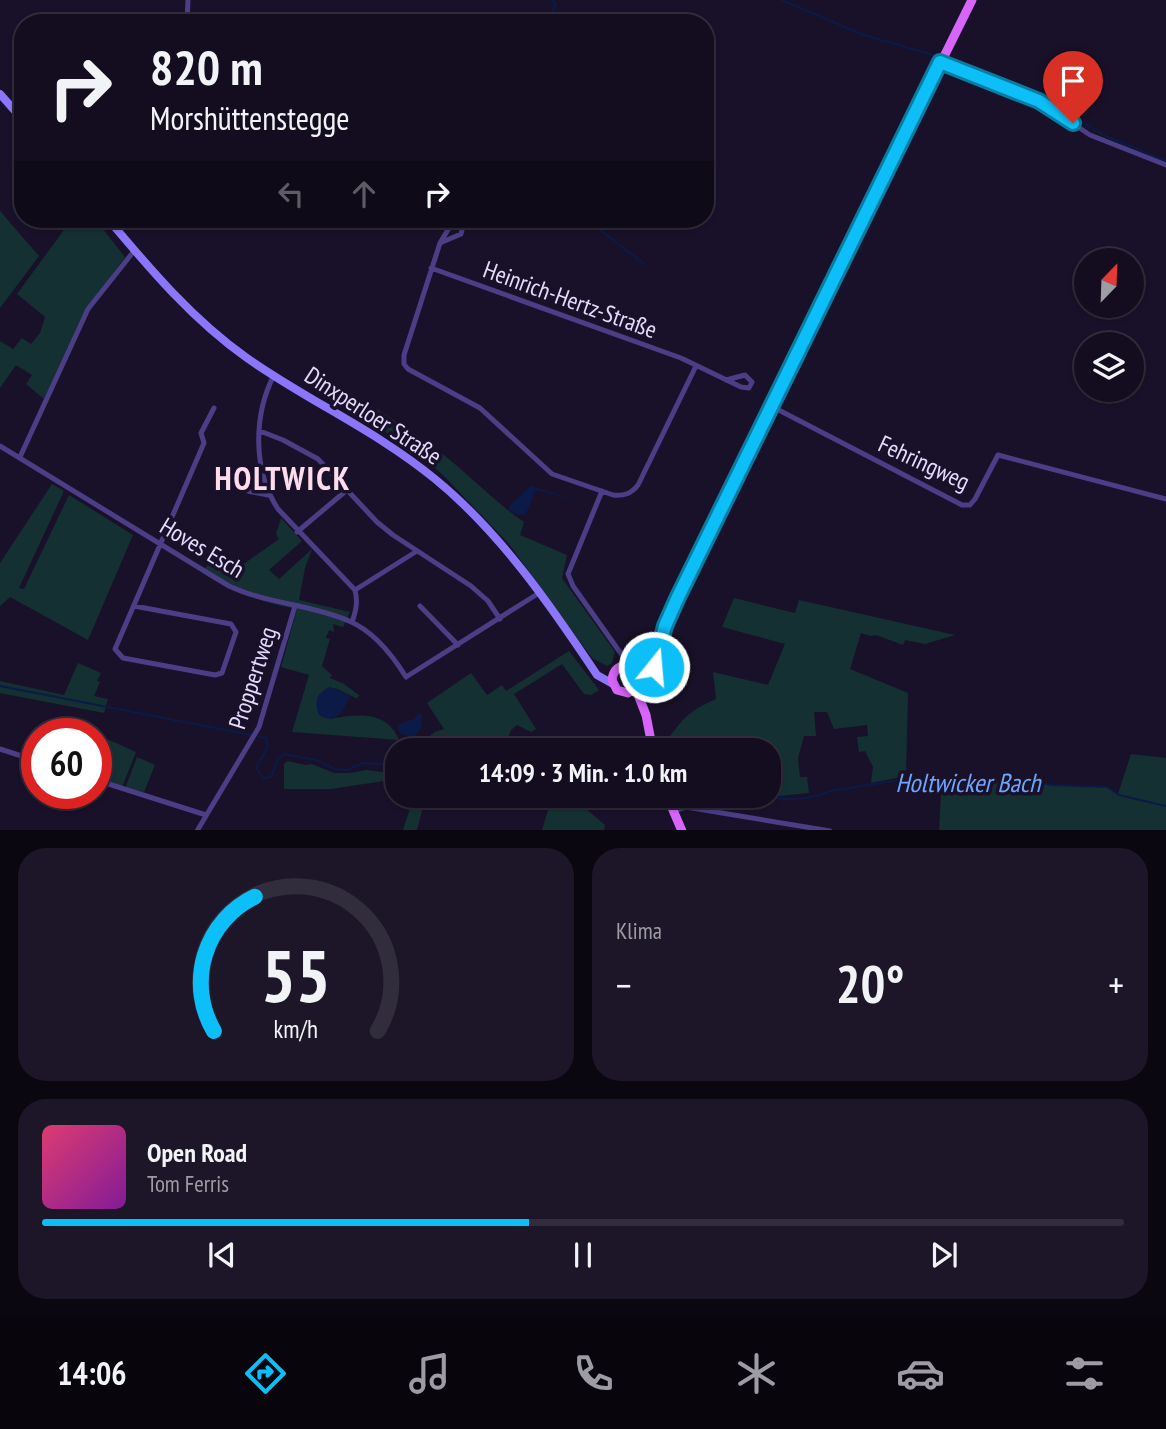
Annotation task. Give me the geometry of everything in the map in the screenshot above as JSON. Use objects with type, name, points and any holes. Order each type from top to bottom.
[{"type":"main road","points":[[593,668],[606,674],[625,667],[645,667],[650,662],[771,406],[972,0]]},
{"type":"main road","points":[[0,94],[14,110]]},
{"type":"main road","name":"Dinxperloer Straße","points":[[115,228],[179,300],[207,326],[274,376],[369,432],[437,480],[483,524],[538,593],[597,676],[613,684]]},
{"type":"main road","points":[[628,693],[654,667],[665,626]]},
{"type":"main road","points":[[625,667],[640,683],[639,697],[650,738]]},
{"type":"main road","points":[[625,667],[613,684],[617,690],[628,693],[648,727]]},
{"type":"main road","points":[[672,808],[682,830]]},
{"type":"street","points":[[942,60],[1039,101],[1090,135],[1166,165]]},
{"type":"street","name":"Heinrich-Hertz-Straße","points":[[449,228],[431,268],[403,362],[408,369],[480,408],[552,474],[602,491]]},
{"type":"street","name":"Heinrich-Hertz-Straße","points":[[440,243],[461,234],[462,228]]},
{"type":"street","points":[[20,457],[88,309],[134,251]]},
{"type":"street","name":"Heinrich-Hertz-Straße","points":[[431,268],[637,342],[726,380]]},
{"type":"street","points":[[625,667],[618,649],[573,586],[568,574],[602,491],[621,496],[632,492],[638,485],[696,366]]},
{"type":"street","points":[[274,376],[267,389],[258,452],[268,495],[297,532],[355,590],[356,611],[352,622]]},
{"type":"street","name":"Fehringweg","points":[[771,406],[962,505],[970,505],[975,499],[998,455],[1166,499]]},
{"type":"street","points":[[134,606],[232,624],[236,632],[224,669],[219,674],[123,658],[115,649],[204,443],[201,433],[214,408]]},
{"type":"street","points":[[260,431],[311,454],[385,528],[471,586],[488,600],[500,619]]},
{"type":"street","name":"Hoves Esch","points":[[0,446],[229,586],[248,595],[352,622],[387,651],[406,677],[538,593]]},
{"type":"street","points":[[226,482],[268,495]]},
{"type":"street","points":[[297,532],[347,490]]},
{"type":"street","points":[[355,590],[417,551]]},
{"type":"street","name":"Proppertweg","points":[[198,830],[259,727],[295,606]]},
{"type":"street","points":[[420,606],[458,645]]},
{"type":"street","points":[[0,749],[21,756]]},
{"type":"street","points":[[112,785],[206,815]]},
{"type":"street","points":[[673,811],[687,807],[824,830]]},
{"type":"green space","points":[[0,211],[39,256],[0,308]]},
{"type":"green space","points":[[65,228],[102,228],[125,257],[82,316],[44,399],[26,384],[32,375],[16,365],[0,388],[0,341],[13,349],[22,338],[31,344],[40,333],[45,317],[17,294]]},
{"type":"green space","points":[[326,379],[396,421],[447,458],[524,522],[520,535],[567,555],[562,578],[615,652],[612,663],[607,666],[592,658],[509,544],[443,475],[412,448],[321,393]]},
{"type":"green space","points":[[52,484],[64,491],[19,588],[24,589],[69,495],[133,535],[88,640],[10,597],[0,606],[0,563]]},
{"type":"green space","points":[[281,518],[302,541],[269,570],[279,579],[312,549],[299,600],[350,612],[343,627],[333,624],[334,632],[329,630],[326,638],[330,639],[322,666],[332,675],[330,678],[360,696],[358,699],[335,688],[330,719],[370,716],[387,723],[398,738],[292,732],[309,675],[281,667],[297,609],[247,596],[202,573],[215,554],[234,571],[279,539],[276,534]]},
{"type":"green space","points":[[734,598],[795,613],[799,600],[955,635],[925,644],[905,640],[903,645],[876,635],[861,633],[850,669],[908,693],[906,776],[871,783],[873,767],[865,751],[859,752],[857,737],[868,736],[867,725],[834,729],[827,712],[814,712],[816,736],[804,736],[798,758],[800,777],[807,777],[809,793],[781,796],[781,738],[669,738],[685,718],[716,699],[713,672],[768,685],[785,644],[722,627]]},
{"type":"green space","points":[[569,651],[599,690],[591,695],[584,694],[562,664],[514,694],[536,729],[531,732],[517,725],[511,730],[508,738],[427,738],[444,729],[427,703],[471,673],[487,695],[502,685],[506,691]]},
{"type":"green space","points":[[78,663],[101,673],[94,696],[108,699],[104,713],[0,693],[0,681],[64,695]]},
{"type":"green space","points":[[112,741],[136,752],[120,787],[112,784]]},
{"type":"green space","points":[[1131,754],[1166,758],[1166,830],[939,830],[942,778],[1019,780],[1052,785],[1107,787],[1118,794]]},
{"type":"green space","points":[[137,757],[155,765],[144,792],[127,789],[126,786]]},
{"type":"green space","points":[[287,761],[312,764],[334,773],[366,770],[385,772],[385,781],[331,789],[284,789],[284,764]]},
{"type":"green space","points":[[410,808],[423,808],[417,830],[403,830]]},
{"type":"green space","points":[[549,808],[585,808],[605,825],[604,830],[542,830]]},
{"type":"water","points":[[531,486],[581,502],[536,490],[526,514],[518,515],[510,511],[509,506]]},
{"type":"water","points":[[330,687],[350,695],[339,715],[331,719],[319,715],[317,706],[319,695]]},
{"type":"water","points":[[419,713],[422,723],[418,733],[412,737],[401,734],[399,724],[414,719]]},
{"type":"waterway","points":[[551,0],[556,4],[551,14]]},
{"type":"waterway","points":[[782,0],[864,35],[940,57]]},
{"type":"waterway","points":[[946,58],[1044,98],[1103,135],[1166,161]]},
{"type":"waterway","points":[[598,228],[644,264]]},
{"type":"waterway","name":"Holtwicker Bach","points":[[0,686],[251,735]]},
{"type":"waterway","name":"Holtwicker Bach","points":[[257,736],[266,738],[267,742],[266,750],[256,768],[264,778],[271,777],[278,759],[284,754],[316,760],[335,769],[347,770],[363,763],[385,764]]},
{"type":"waterway","name":"Holtwicker Bach","points":[[781,798],[800,799],[831,791],[912,778],[946,781],[1018,779],[1052,785],[1107,787],[1119,795],[1166,806]]},
{"type":"district","name":"HOLTWICK","points":[[283,479]]},
{"type":"route","points":[[654,667],[665,626],[677,599],[940,62],[1023,93],[1073,123]]}]
